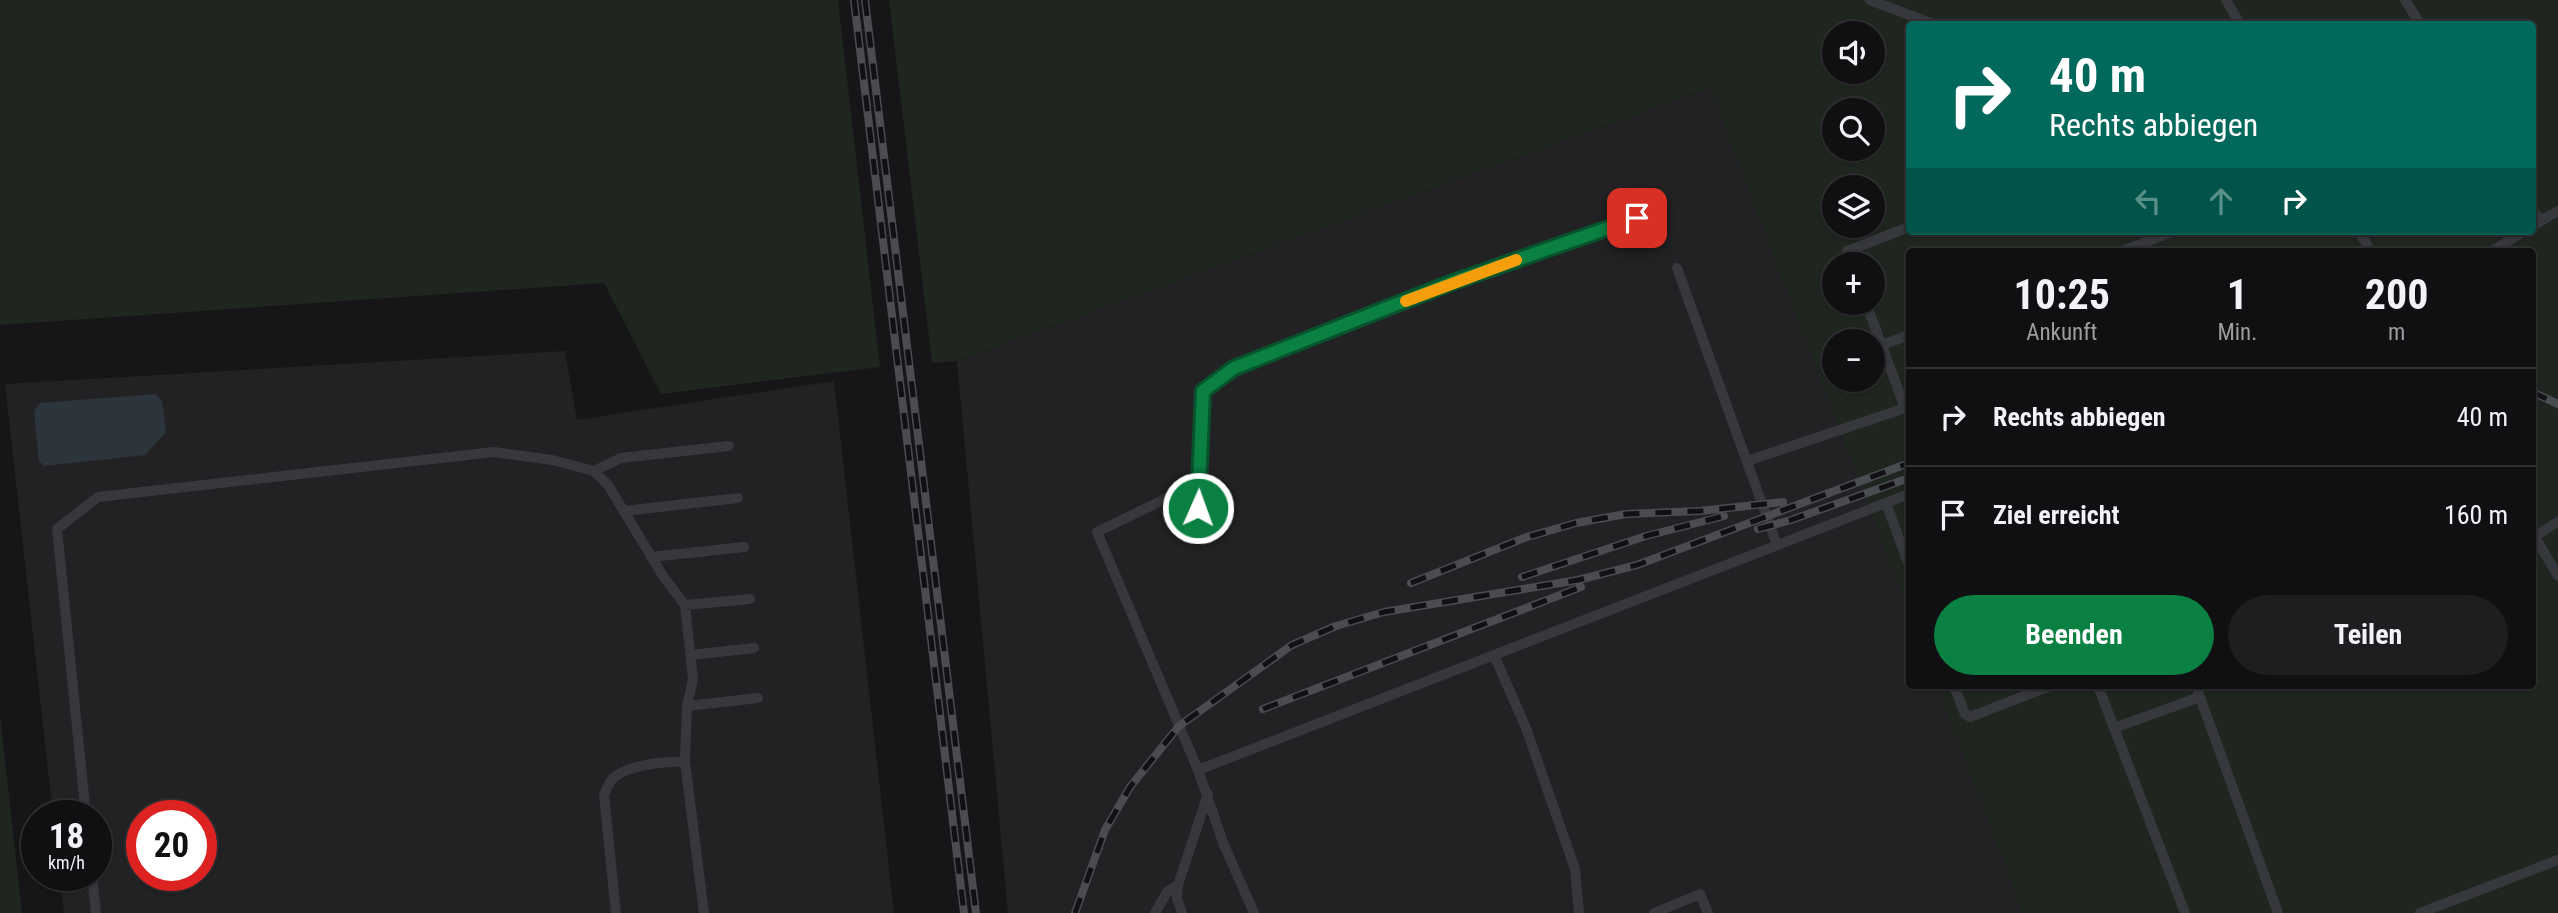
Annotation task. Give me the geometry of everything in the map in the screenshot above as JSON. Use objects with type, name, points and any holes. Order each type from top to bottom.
[{"type":"lane","points":[[1870,0],[1925,21]]},
{"type":"lane","points":[[2226,0],[2238,21]]},
{"type":"lane","points":[[2405,0],[2418,21]]},
{"type":"lane","points":[[2536,224],[2558,211]]},
{"type":"lane","points":[[1254,913],[1224,845],[1208,794],[1097,532],[1165,499],[1198,508],[1203,391],[1234,368],[1453,282],[1637,218]]},
{"type":"lane","points":[[1847,252],[1906,228]]},
{"type":"lane","points":[[2130,248],[2164,235]]},
{"type":"lane","points":[[2497,248],[2518,235]]},
{"type":"lane","points":[[1677,268],[1777,544]]},
{"type":"lane","points":[[1885,344],[1906,336]]},
{"type":"lane","points":[[1747,461],[1905,408],[1885,353]]},
{"type":"lane","points":[[594,471],[621,458],[729,446]]},
{"type":"lane","points":[[84,800],[57,530],[98,497],[494,452],[552,460],[594,471],[608,485],[651,557],[685,605],[693,679],[687,706],[685,761],[704,913]]},
{"type":"lane","points":[[1198,770],[1906,495]]},
{"type":"lane","points":[[624,511],[738,498]]},
{"type":"lane","points":[[1886,503],[1906,557]]},
{"type":"lane","points":[[2536,533],[2558,522]]},
{"type":"lane","points":[[2536,539],[2558,576]]},
{"type":"lane","points":[[651,557],[744,547]]},
{"type":"lane","points":[[685,605],[750,599]]},
{"type":"lane","points":[[691,655],[754,648]]},
{"type":"lane","points":[[1494,655],[1526,728],[1575,869],[1578,913]]},
{"type":"lane","points":[[1955,689],[1965,714],[1970,717],[2042,689]]},
{"type":"lane","points":[[2099,689],[2185,913]]},
{"type":"lane","points":[[2197,689],[2278,913]]},
{"type":"lane","points":[[2114,728],[2200,697]]},
{"type":"lane","points":[[687,706],[758,698]]},
{"type":"lane","points":[[616,913],[604,795],[612,779],[634,769],[652,763],[685,761]]},
{"type":"lane","points":[[1182,913],[1177,898],[1178,885],[1208,794]]},
{"type":"lane","points":[[2420,913],[2558,860]]},
{"type":"lane","points":[[1155,913],[1167,892],[1178,885]]},
{"type":"lane","points":[[94,891],[96,913]]},
{"type":"lane","points":[[1654,913],[1700,894],[1708,913]]},
{"type":"shaded area","points":[[0,0],[838,0],[880,367],[661,394],[604,283],[0,325]]},
{"type":"shaded area","points":[[889,0],[2558,0],[2558,913],[2023,913],[1938,689],[2536,689],[2536,248],[1906,248],[1906,605],[1825,392],[1885,392],[1885,329],[1822,329],[1822,383],[1710,88],[957,361],[932,363]]},
{"type":"shaded area","points":[[1863,0],[2558,0],[2558,881],[2480,913],[1008,913],[957,361],[1710,88],[1822,24],[1822,84],[1885,84],[1885,21],[1826,21]]},
{"type":"shaded area","points":[[565,351],[577,420],[834,381],[894,913],[64,913],[62,891],[112,891],[112,800],[51,800],[5,384]]},
{"type":"shaded area","points":[[155,394],[162,401],[166,432],[145,455],[44,466],[39,461],[34,411],[40,403]]},
{"type":"shaded area","points":[[0,715],[22,913],[0,913]]},
{"type":"railway","points":[[854,0],[964,913]]},
{"type":"railway","points":[[865,0],[976,913]]},
{"type":"railway","points":[[2536,394],[2558,404]]},
{"type":"railway","points":[[1075,913],[1105,830],[1130,787],[1179,726],[1292,645],[1336,626],[1384,612],[1578,580],[1637,565],[1906,464]]},
{"type":"railway","points":[[1758,529],[1906,479]]},
{"type":"railway","points":[[1411,583],[1524,538],[1576,523],[1626,514],[1700,511],[1783,502]]},
{"type":"railway","points":[[1522,577],[1646,536],[1724,516]]},
{"type":"railway","points":[[1263,709],[1581,587]]},
{"type":"slow traffic","points":[[1406,301],[1516,260]]},
{"type":"route","points":[[1198,508],[1203,391],[1234,368],[1453,282],[1637,218]]}]
